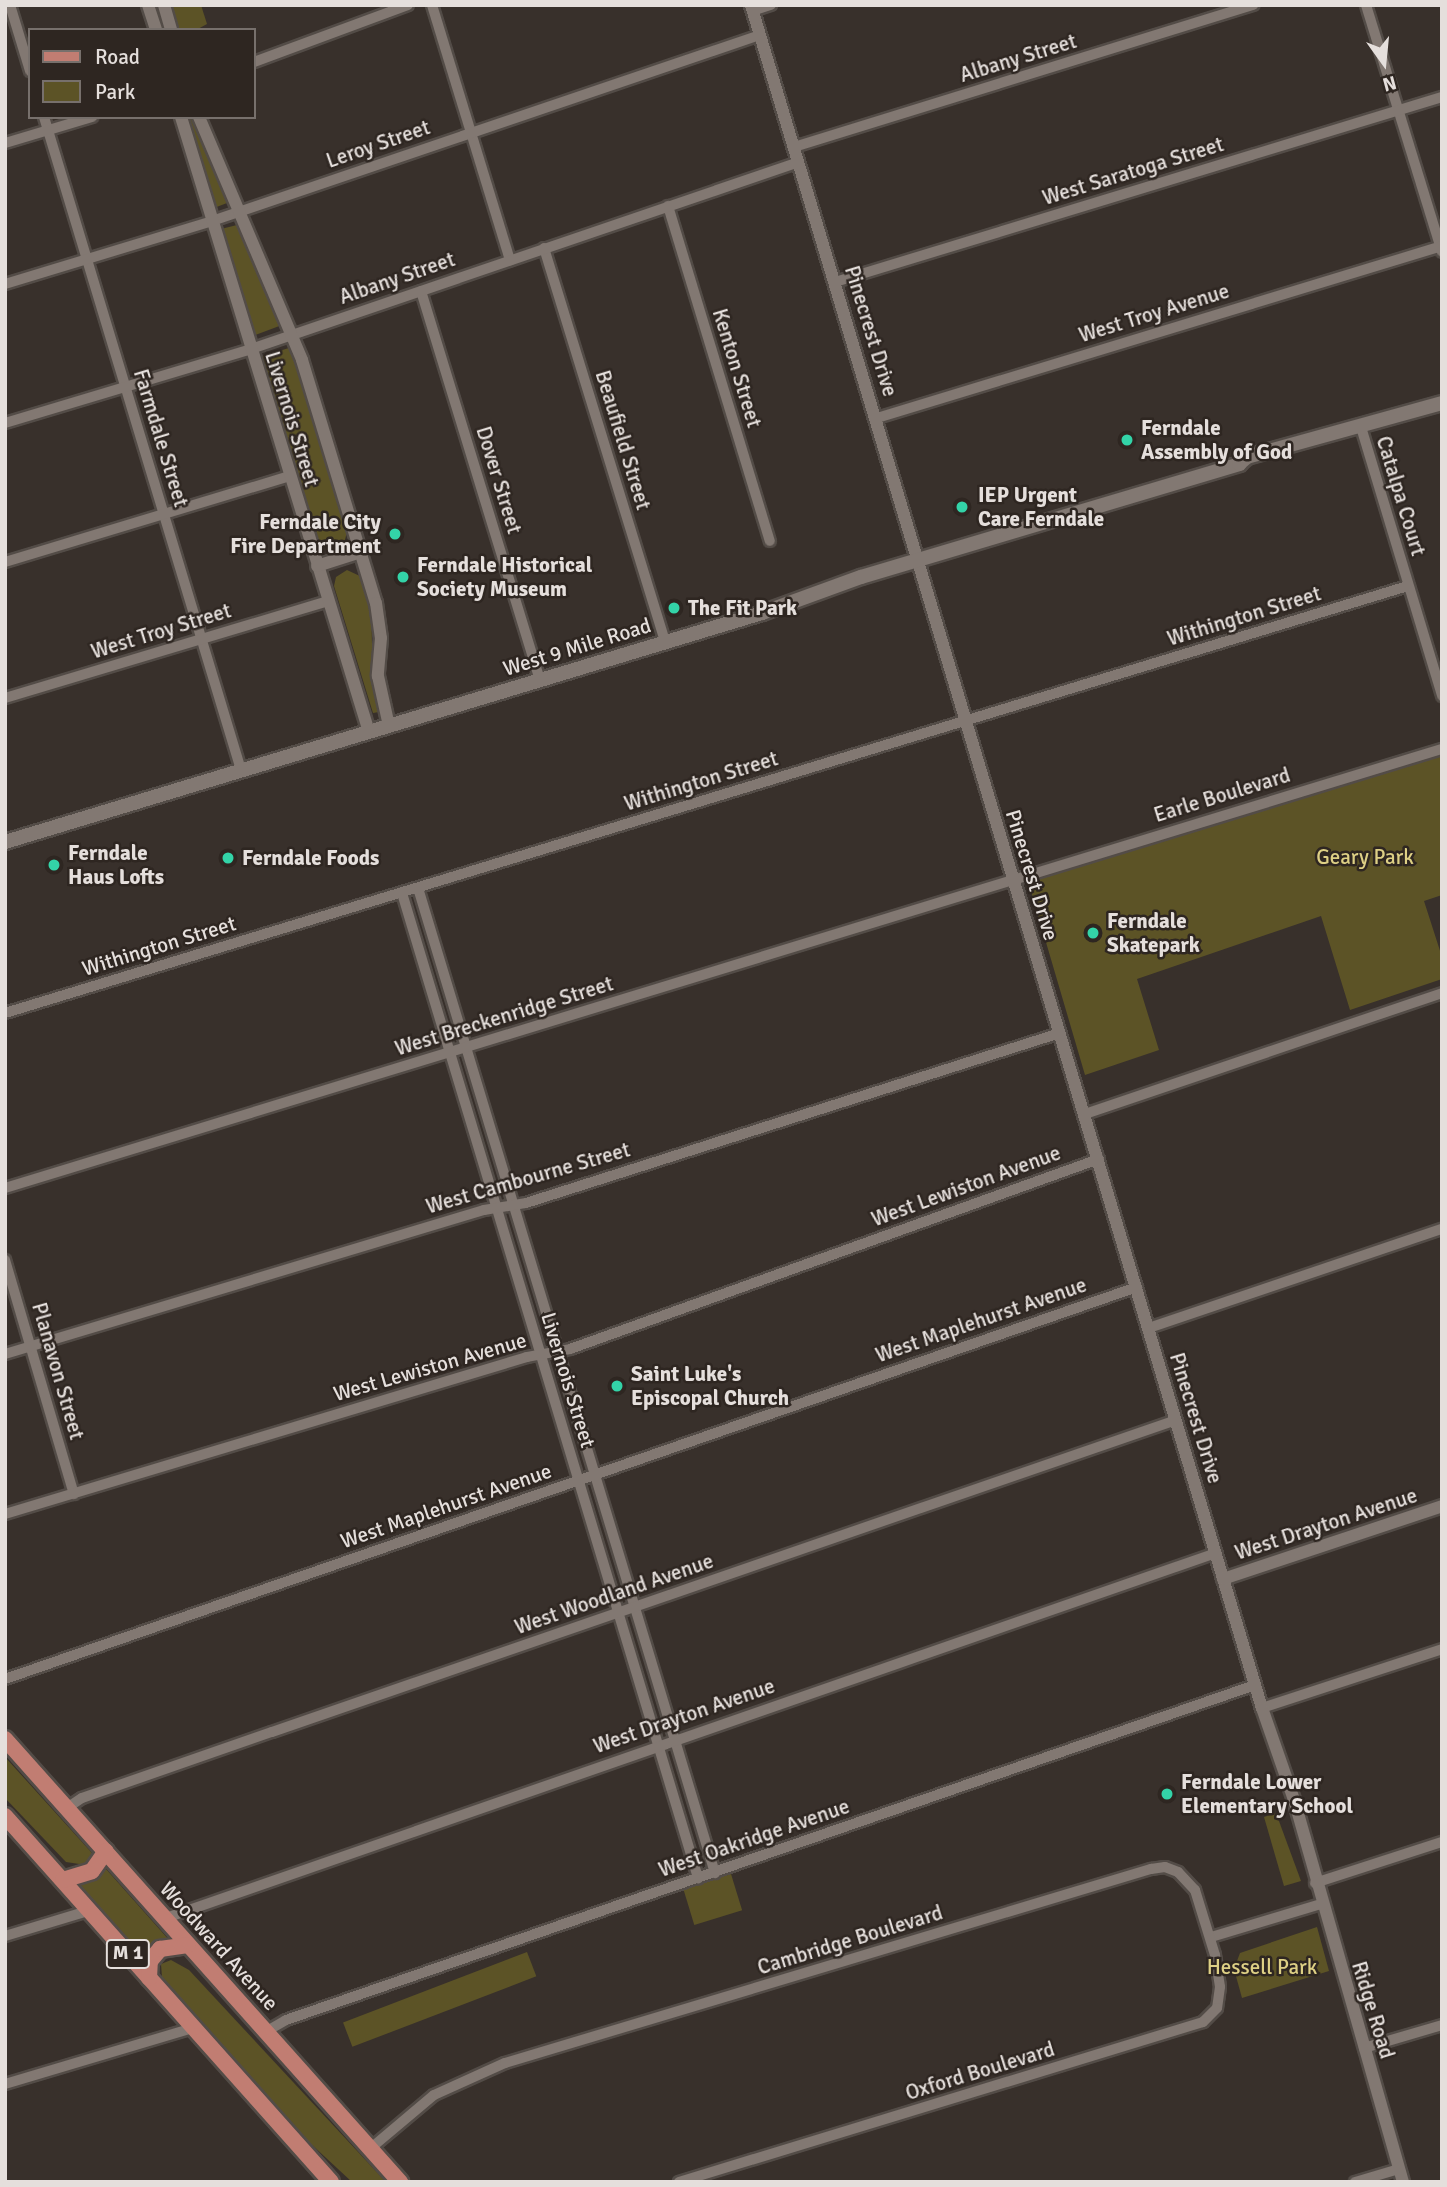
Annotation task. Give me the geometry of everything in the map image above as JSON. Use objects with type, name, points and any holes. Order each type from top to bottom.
[{"type":"main road","name":"West 9 Mile Road","points":[[5,842],[540,681],[918,560],[1240,464],[1247,457],[1290,449],[1442,404]]},
{"type":"main road","name":"Woodward Avenue","points":[[5,1739],[400,2182]]},
{"type":"main road","name":"M 1","points":[[5,1816],[331,2182]]},
{"type":"main road","points":[[63,1880],[92,1871],[106,1851]]},
{"type":"main road","points":[[149,1978],[150,1961],[160,1949],[188,1945]]},
{"type":"street","points":[[10,5],[28,64]]},
{"type":"street","points":[[148,5],[155,28]]},
{"type":"street","points":[[164,5],[171,28]]},
{"type":"street","points":[[256,61],[408,5]]},
{"type":"street","points":[[432,5],[510,260]]},
{"type":"street","points":[[752,8],[771,5]]},
{"type":"street","name":"Albany Street","points":[[794,147],[1254,5]]},
{"type":"street","points":[[1366,5],[1441,248]]},
{"type":"street","name":"Pinecrest Drive","points":[[752,8],[1278,1761]]},
{"type":"street","name":"Leroy Street","points":[[5,284],[212,221],[760,34]]},
{"type":"street","name":"West Saratoga Street","points":[[835,282],[1442,97]]},
{"type":"street","name":"Farmdale Street","points":[[45,119],[241,770]]},
{"type":"street","points":[[5,144],[85,119]]},
{"type":"street","name":"Livernois Street","points":[[182,119],[369,732]]},
{"type":"street","name":"Livernois Street","points":[[200,119],[293,334],[361,552],[380,622],[378,676],[389,726]]},
{"type":"street","name":"Albany Street","points":[[5,423],[251,349],[799,162]]},
{"type":"street","name":"Kenton Street","points":[[667,206],[771,541]]},
{"type":"street","name":"Beaufield Street","points":[[544,248],[665,642]]},
{"type":"street","name":"West Troy Avenue","points":[[877,418],[1441,248]]},
{"type":"street","name":"Dover Street","points":[[421,290],[540,681]]},
{"type":"street","name":"Catalpa Court","points":[[1361,427],[1442,696]]},
{"type":"street","points":[[5,562],[289,476]]},
{"type":"street","points":[[317,566],[361,552]]},
{"type":"street","name":"Withington Street","points":[[5,1013],[1408,586]]},
{"type":"street","name":"West Troy Street","points":[[5,698],[328,601]]},
{"type":"street","name":"Earle Boulevard","points":[[1014,880],[1442,749]]},
{"type":"street","name":"West Breckenridge Street","points":[[5,1188],[1014,880]]},
{"type":"street","name":"Livernois Street","points":[[418,888],[715,1872]]},
{"type":"street","name":"Livernois Street","points":[[402,893],[698,1878]]},
{"type":"street","points":[[1085,1114],[1442,993]]},
{"type":"street","name":"West Cambourne Street","points":[[5,1354],[513,1205],[1060,1033]]},
{"type":"street","name":"West Lewiston Avenue","points":[[5,1514],[556,1351],[1099,1159]]},
{"type":"street","points":[[1149,1328],[1442,1229]]},
{"type":"street","name":"Planavon Street","points":[[5,1260],[74,1493]]},
{"type":"street","name":"West Maplehurst Avenue","points":[[5,1679],[1137,1287]]},
{"type":"street","name":"West Woodland Avenue","points":[[67,1808],[106,1790],[1176,1420]]},
{"type":"street","name":"West Drayton Avenue","points":[[1223,1579],[1442,1506]]},
{"type":"street","name":"West Drayton Avenue","points":[[166,1918],[1216,1553]]},
{"type":"street","points":[[1262,1708],[1442,1649]]},
{"type":"street","name":"West Oakridge Avenue","points":[[267,2031],[1255,1685]]},
{"type":"street","name":"Ridge Road","points":[[1278,1761],[1295,1803],[1305,1850],[1403,2182]]},
{"type":"street","points":[[1315,1883],[1442,1842]]},
{"type":"street","name":"Cambridge Boulevard","points":[[371,2148],[434,2095],[505,2063],[1151,1869],[1165,1867],[1178,1872],[1195,1890],[1211,1937]]},
{"type":"street","points":[[1211,1937],[1321,1904]]},
{"type":"street","points":[[5,1936],[88,1911]]},
{"type":"street","name":"Oxford Boulevard","points":[[678,2182],[1203,2022],[1214,2012],[1221,1995],[1211,1937]]},
{"type":"street","points":[[1364,2048],[1442,2025]]},
{"type":"street","points":[[5,2084],[193,2028]]},
{"type":"street","points":[[1355,2182],[1399,2169]]},
{"type":"green space","points":[[170,5],[201,5],[207,24],[200,28],[176,28]]},
{"type":"green space","points":[[188,119],[193,119],[227,203],[214,208]]},
{"type":"green space","points":[[237,225],[282,325],[253,336],[221,229]]},
{"type":"green space","points":[[292,347],[348,529],[344,543],[331,549],[317,543],[260,357]]},
{"type":"green space","points":[[347,570],[362,577],[371,605],[373,683],[379,712],[373,713],[334,586],[336,577]]},
{"type":"green space","name":"Geary Park","points":[[1442,756],[1442,895],[1424,901],[1442,957],[1442,979],[1350,1010],[1321,916],[1137,979],[1159,1050],[1085,1075],[1028,881]]},
{"type":"green space","points":[[5,1757],[92,1853],[86,1865],[66,1862],[5,1798]]},
{"type":"green space","points":[[1276,1813],[1301,1881],[1284,1886],[1264,1817]]},
{"type":"green space","points":[[106,1869],[170,1941],[145,1959],[79,1885],[95,1880]]},
{"type":"green space","points":[[731,1874],[742,1910],[694,1925],[683,1889]]},
{"type":"green space","name":"Hessell Park","points":[[1317,1927],[1329,1971],[1242,1998],[1234,1969],[1240,1953]]},
{"type":"green space","points":[[527,1952],[536,1976],[352,2047],[343,2023]]},
{"type":"green space","points":[[171,1960],[189,1970],[386,2182],[352,2182],[297,2131],[162,1977],[161,1964]]},
{"type":"place","name":"Ferndale Assembly of God","points":[[1127,440]]},
{"type":"place","name":"IEP Urgent Care Ferndale","points":[[962,507]]},
{"type":"place","name":"Ferndale City Fire Department","points":[[395,534]]},
{"type":"place","name":"Ferndale Historical Society Museum","points":[[403,577]]},
{"type":"place","name":"The Fit Park","points":[[674,608]]},
{"type":"place","name":"Ferndale Foods","points":[[228,858]]},
{"type":"place","name":"Ferndale Haus Lofts","points":[[54,865]]},
{"type":"place","name":"Ferndale Skatepark","points":[[1093,933]]},
{"type":"place","name":"Saint Luke's Episcopal Church","points":[[617,1386]]},
{"type":"place","name":"Ferndale Lower Elementary School","points":[[1167,1794]]}]
